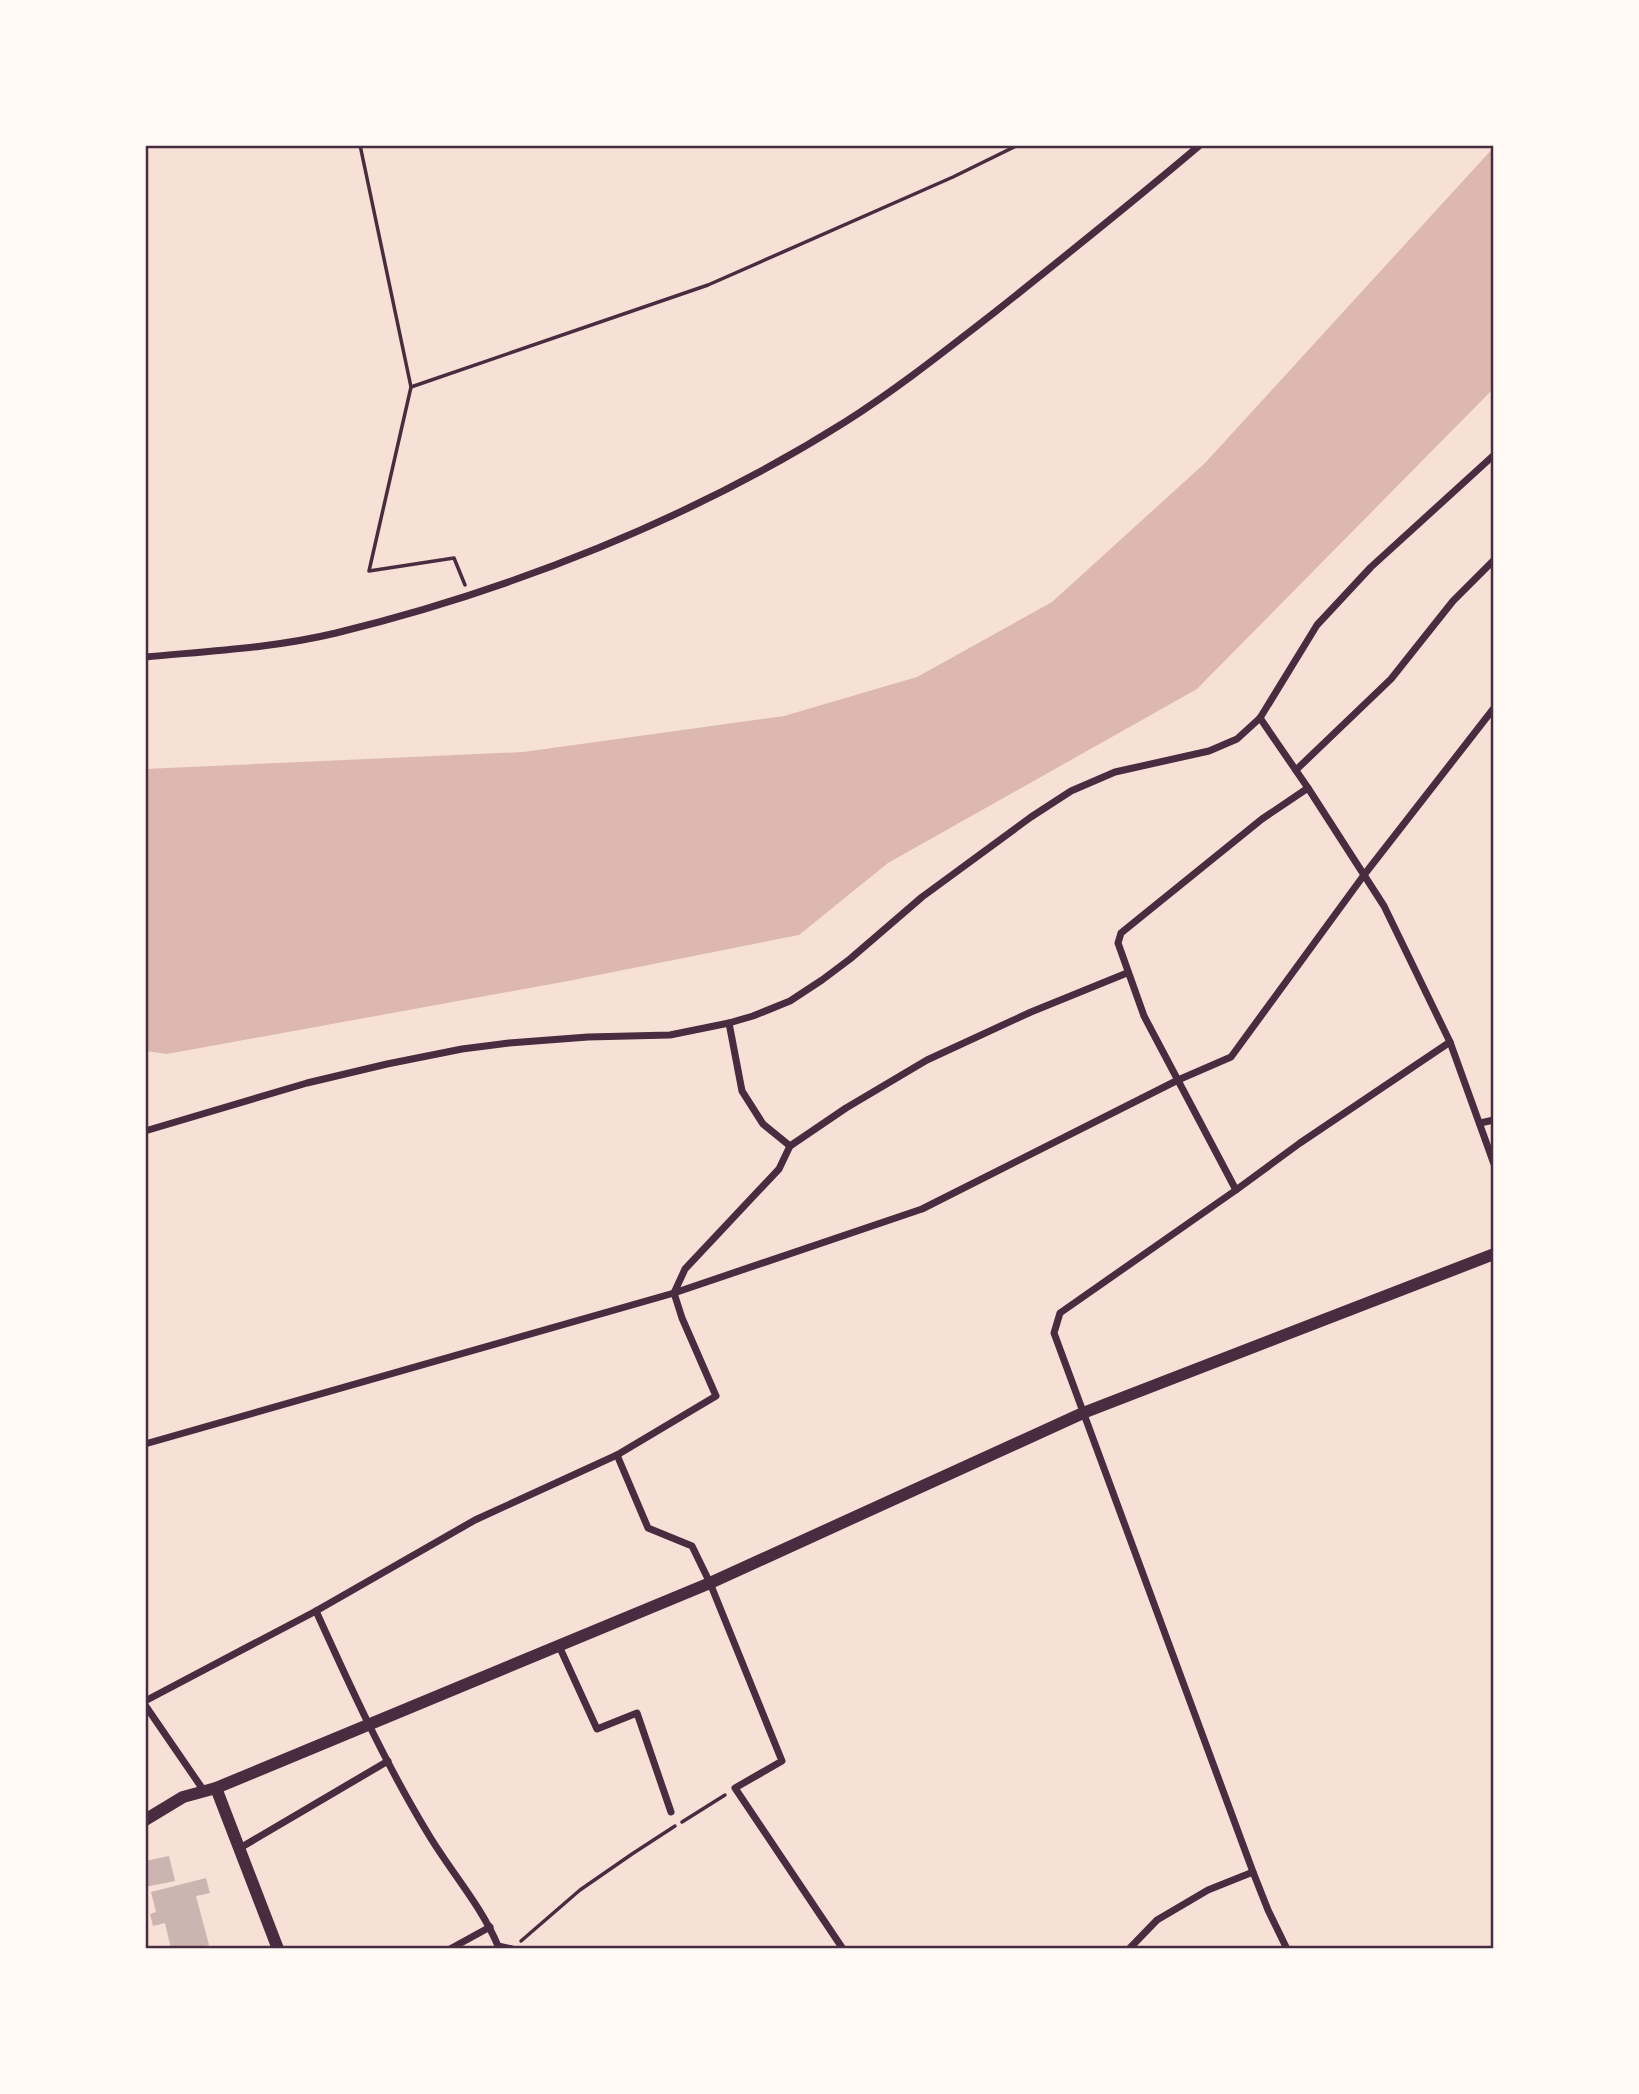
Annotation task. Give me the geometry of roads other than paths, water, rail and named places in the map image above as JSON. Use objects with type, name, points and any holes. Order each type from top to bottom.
[{"type":"street","points":[[145,657],[256,646],[334,633],[470,596],[602,547],[719,494],[845,422],[934,360],[1105,226],[1200,145]]},
{"type":"street","points":[[145,1131],[307,1083],[387,1064],[462,1049],[588,1037],[670,1035],[729,1023],[790,1001],[850,959],[922,897],[1071,791],[1115,772],[1209,751],[1237,739],[1260,718],[1317,625],[1371,567],[1494,455]]},
{"type":"street","points":[[1296,769],[1391,679],[1453,601],[1494,560]]},
{"type":"street","points":[[145,1444],[674,1293],[922,1209],[1178,1080],[1231,1057],[1364,875],[1494,708]]},
{"type":"street","points":[[1260,718],[1384,906],[1450,1042],[1494,1164]]},
{"type":"street","points":[[1236,1190],[1144,1016],[1118,943],[1121,933],[1262,820],[1308,788]]},
{"type":"street","points":[[278,1949],[240,1848],[210,1789],[145,1703],[316,1611],[475,1520],[617,1455],[716,1396],[674,1293],[685,1269],[779,1169],[790,1146],[846,1108],[927,1060],[1031,1012],[1128,973]]},
{"type":"street","points":[[729,1023],[742,1091],[764,1124],[790,1146]]},
{"type":"street","points":[[1286,1949],[1253,1872],[1054,1333],[1060,1313],[1300,1143],[1450,1042]]},
{"type":"street","points":[[1480,1124],[1494,1120]]},
{"type":"street","points":[[145,1820],[183,1797],[210,1789],[368,1726],[710,1583],[1083,1413],[1494,1254]]},
{"type":"street","points":[[617,1455],[648,1528],[692,1546],[710,1583],[782,1762],[735,1788],[843,1949]]},
{"type":"street","points":[[316,1611],[368,1726],[427,1833],[490,1927],[498,1946],[512,1949]]},
{"type":"street","points":[[559,1646],[597,1728],[637,1713],[671,1812]]},
{"type":"street","points":[[240,1848],[388,1762]]},
{"type":"street","points":[[1129,1949],[1157,1920],[1208,1890],[1253,1872]]},
{"type":"street","points":[[451,1948],[490,1927]]}]
